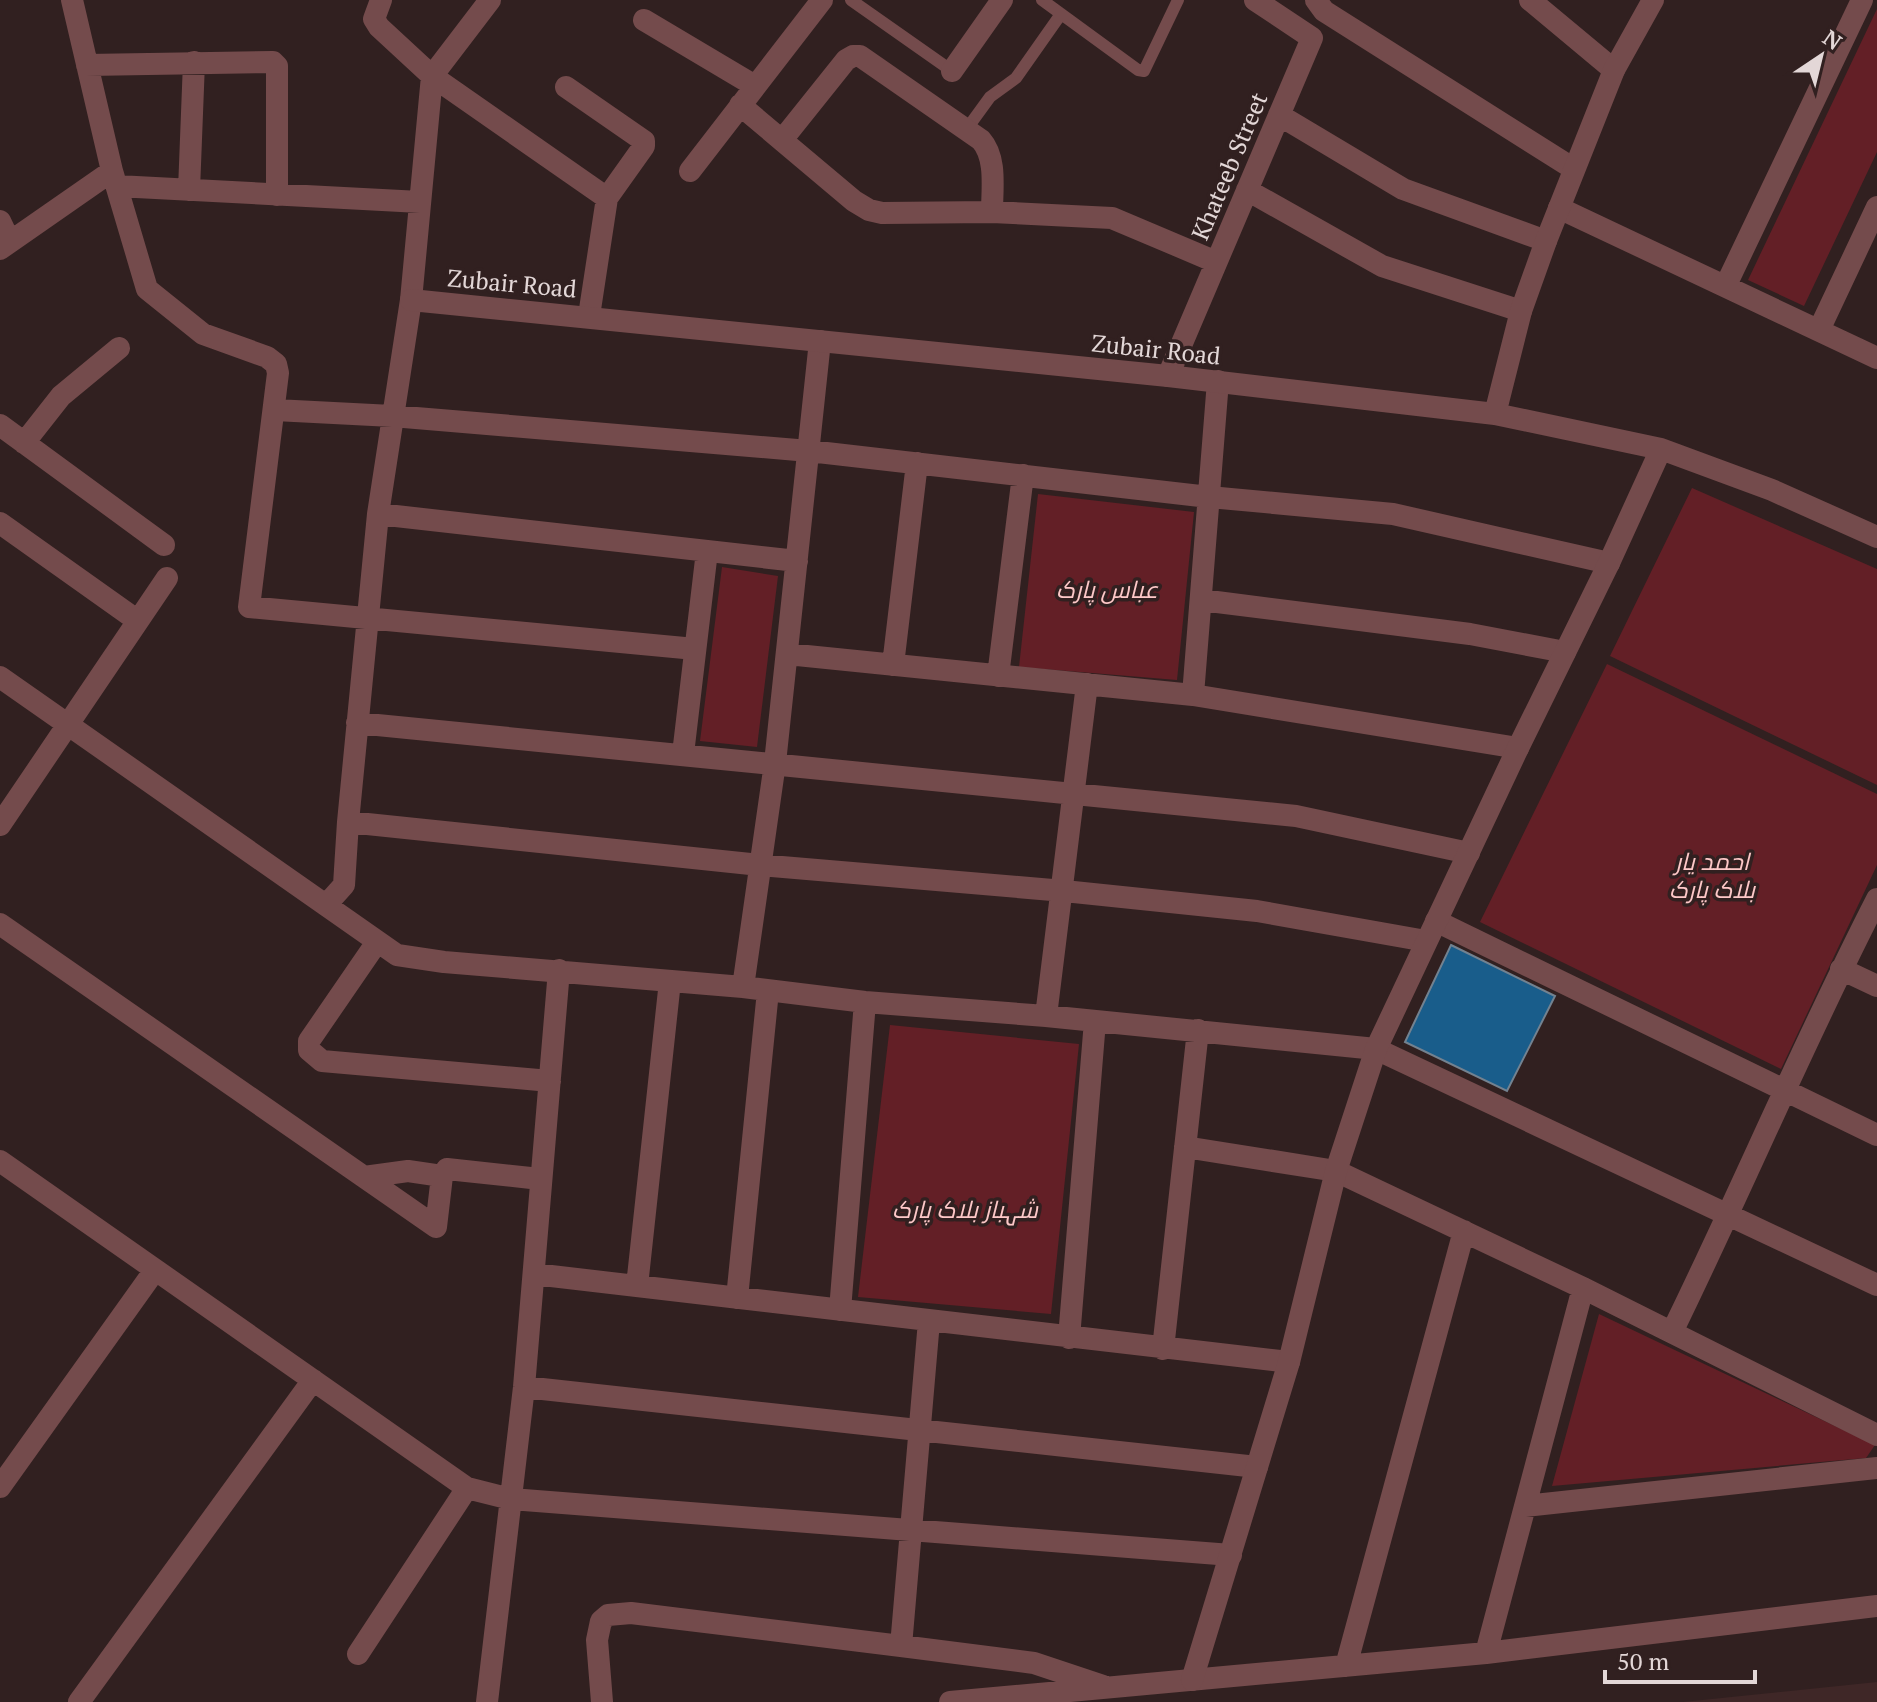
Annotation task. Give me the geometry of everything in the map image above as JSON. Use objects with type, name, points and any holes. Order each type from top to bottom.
[{"type":"street","points":[[72,0],[115,179],[147,289],[203,334],[267,357],[276,364],[275,410],[249,607],[695,649]]},
{"type":"street","points":[[381,0],[374,19],[379,27],[432,76],[607,198]]},
{"type":"street","points":[[326,905],[344,885],[366,619],[378,514],[411,300],[432,76],[490,0]]},
{"type":"street","points":[[690,171],[822,0]]},
{"type":"street","points":[[952,71],[1002,0]]},
{"type":"street","points":[[1255,0],[1312,38]]},
{"type":"street","points":[[1530,0],[1614,70]]},
{"type":"street","points":[[1495,414],[1521,311],[1546,241],[1614,70],[1653,0]]},
{"type":"street","points":[[1726,285],[1862,0]]},
{"type":"street","points":[[1320,6],[1574,169]]},
{"type":"street","name":"Khateeb Street","points":[[1168,376],[1312,38],[1320,6]]},
{"type":"street","points":[[644,20],[755,86]]},
{"type":"street","points":[[782,140],[853,56],[860,56],[989,148],[992,212]]},
{"type":"street","points":[[87,65],[268,60],[277,66],[277,195]]},
{"type":"street","points":[[189,190],[194,62]]},
{"type":"street","points":[[566,87],[644,141],[644,146],[607,198],[589,316]]},
{"type":"street","points":[[740,105],[854,201],[869,210],[882,213],[992,212],[1112,218],[1216,262]]},
{"type":"street","points":[[1279,115],[1403,189],[1546,241]]},
{"type":"street","points":[[0,221],[5,245],[115,179],[189,190],[420,202]]},
{"type":"street","points":[[1247,190],[1382,266],[1521,311]]},
{"type":"street","points":[[1819,330],[1877,207]]},
{"type":"street","points":[[1559,208],[1877,358]]},
{"type":"street","name":"Zubair Road","points":[[411,300],[1218,381],[1495,414],[1661,449],[1772,490],[1877,537]]},
{"type":"street","points":[[743,987],[775,763],[820,341]]},
{"type":"street","points":[[24,443],[61,396],[119,348]]},
{"type":"street","points":[[1193,695],[1218,381]]},
{"type":"street","points":[[275,410],[392,416],[809,451],[1209,497],[1393,514],[1609,563]]},
{"type":"street","points":[[0,425],[164,545]]},
{"type":"street","points":[[1192,1680],[1289,1362],[1336,1171],[1376,1049],[1661,449]]},
{"type":"street","points":[[893,665],[917,463]]},
{"type":"street","points":[[998,676],[1023,475]]},
{"type":"street","points":[[378,514],[797,561]]},
{"type":"street","points":[[0,523],[138,621]]},
{"type":"street","points":[[683,754],[707,551]]},
{"type":"street","points":[[0,825],[167,578]]},
{"type":"street","points":[[1201,600],[1470,634],[1565,652]]},
{"type":"street","points":[[787,654],[1193,695],[1518,748]]},
{"type":"street","points":[[0,677],[397,955],[444,962],[743,987],[865,1002],[1046,1016],[1376,1049],[1877,1285]]},
{"type":"street","points":[[1046,1016],[1064,891],[1087,684]]},
{"type":"street","points":[[357,723],[1296,816],[1469,853]]},
{"type":"street","points":[[348,822],[760,865],[1064,891],[1431,931],[1877,1135]]},
{"type":"street","points":[[1672,1332],[1841,969],[1877,899]]},
{"type":"street","points":[[0,924],[436,1227],[442,1176],[447,1169],[455,1167],[540,1179]]},
{"type":"street","points":[[377,942],[309,1041],[309,1050],[314,1057],[322,1061],[550,1081]]},
{"type":"street","points":[[1841,969],[1877,986]]},
{"type":"street","points":[[487,1702],[524,1387],[559,970]]},
{"type":"street","points":[[637,1286],[670,981]]},
{"type":"street","points":[[737,1298],[768,991]]},
{"type":"street","points":[[840,1310],[865,1002]]},
{"type":"street","points":[[1069,1338],[1095,1021]]},
{"type":"street","points":[[1163,1349],[1198,1030]]},
{"type":"street","points":[[1185,1147],[1336,1171],[1583,1288],[1877,1435]]},
{"type":"street","points":[[0,1161],[467,1488],[511,1499],[1231,1555]]},
{"type":"street","points":[[364,1177],[408,1171],[442,1176]]},
{"type":"street","points":[[1346,1666],[1464,1231]]},
{"type":"street","points":[[0,1487],[155,1270]]},
{"type":"street","points":[[534,1274],[1289,1362]]},
{"type":"street","points":[[1486,1653],[1583,1288]]},
{"type":"street","points":[[901,1646],[929,1321]]},
{"type":"street","points":[[79,1702],[313,1380]]},
{"type":"street","points":[[524,1387],[1257,1467]]},
{"type":"street","points":[[1525,1506],[1877,1468]]},
{"type":"street","points":[[358,1654],[467,1488]]},
{"type":"street","points":[[950,1702],[1486,1653],[1877,1606]]},
{"type":"street","points":[[602,1702],[597,1640],[601,1621],[608,1615],[631,1613],[1034,1663],[1111,1688]]},
{"type":"lane","points":[[851,0],[952,71]]},
{"type":"lane","points":[[1042,0],[1138,70],[1144,71],[1178,0]]},
{"type":"lane","points":[[966,130],[990,97],[1016,78],[1061,14]]},
{"type":"shaded area","points":[[1877,1682],[1877,1702],[1683,1702]]},
{"type":"green space","points":[[1877,9],[1877,152],[1804,306],[1748,280]]},
{"type":"green space","points":[[1692,488],[1877,569],[1877,785],[1610,656]]},
{"type":"green space","name":"عباس پارک","points":[[1038,494],[1194,512],[1177,680],[1019,667]]},
{"type":"green space","points":[[722,567],[778,576],[757,747],[700,741]]},
{"type":"green space","name":"احمد یار بلاک پارک","points":[[1607,664],[1877,794],[1877,865],[1781,1069],[1480,922]]},
{"type":"green space","name":"شہباز بلاک پارک","points":[[890,1025],[1079,1044],[1051,1314],[858,1297]]},
{"type":"green space","points":[[1599,1314],[1875,1445],[1866,1458],[1552,1486]]},
{"type":"building","points":[[1451,945],[1555,996],[1507,1091],[1405,1042]]}]
